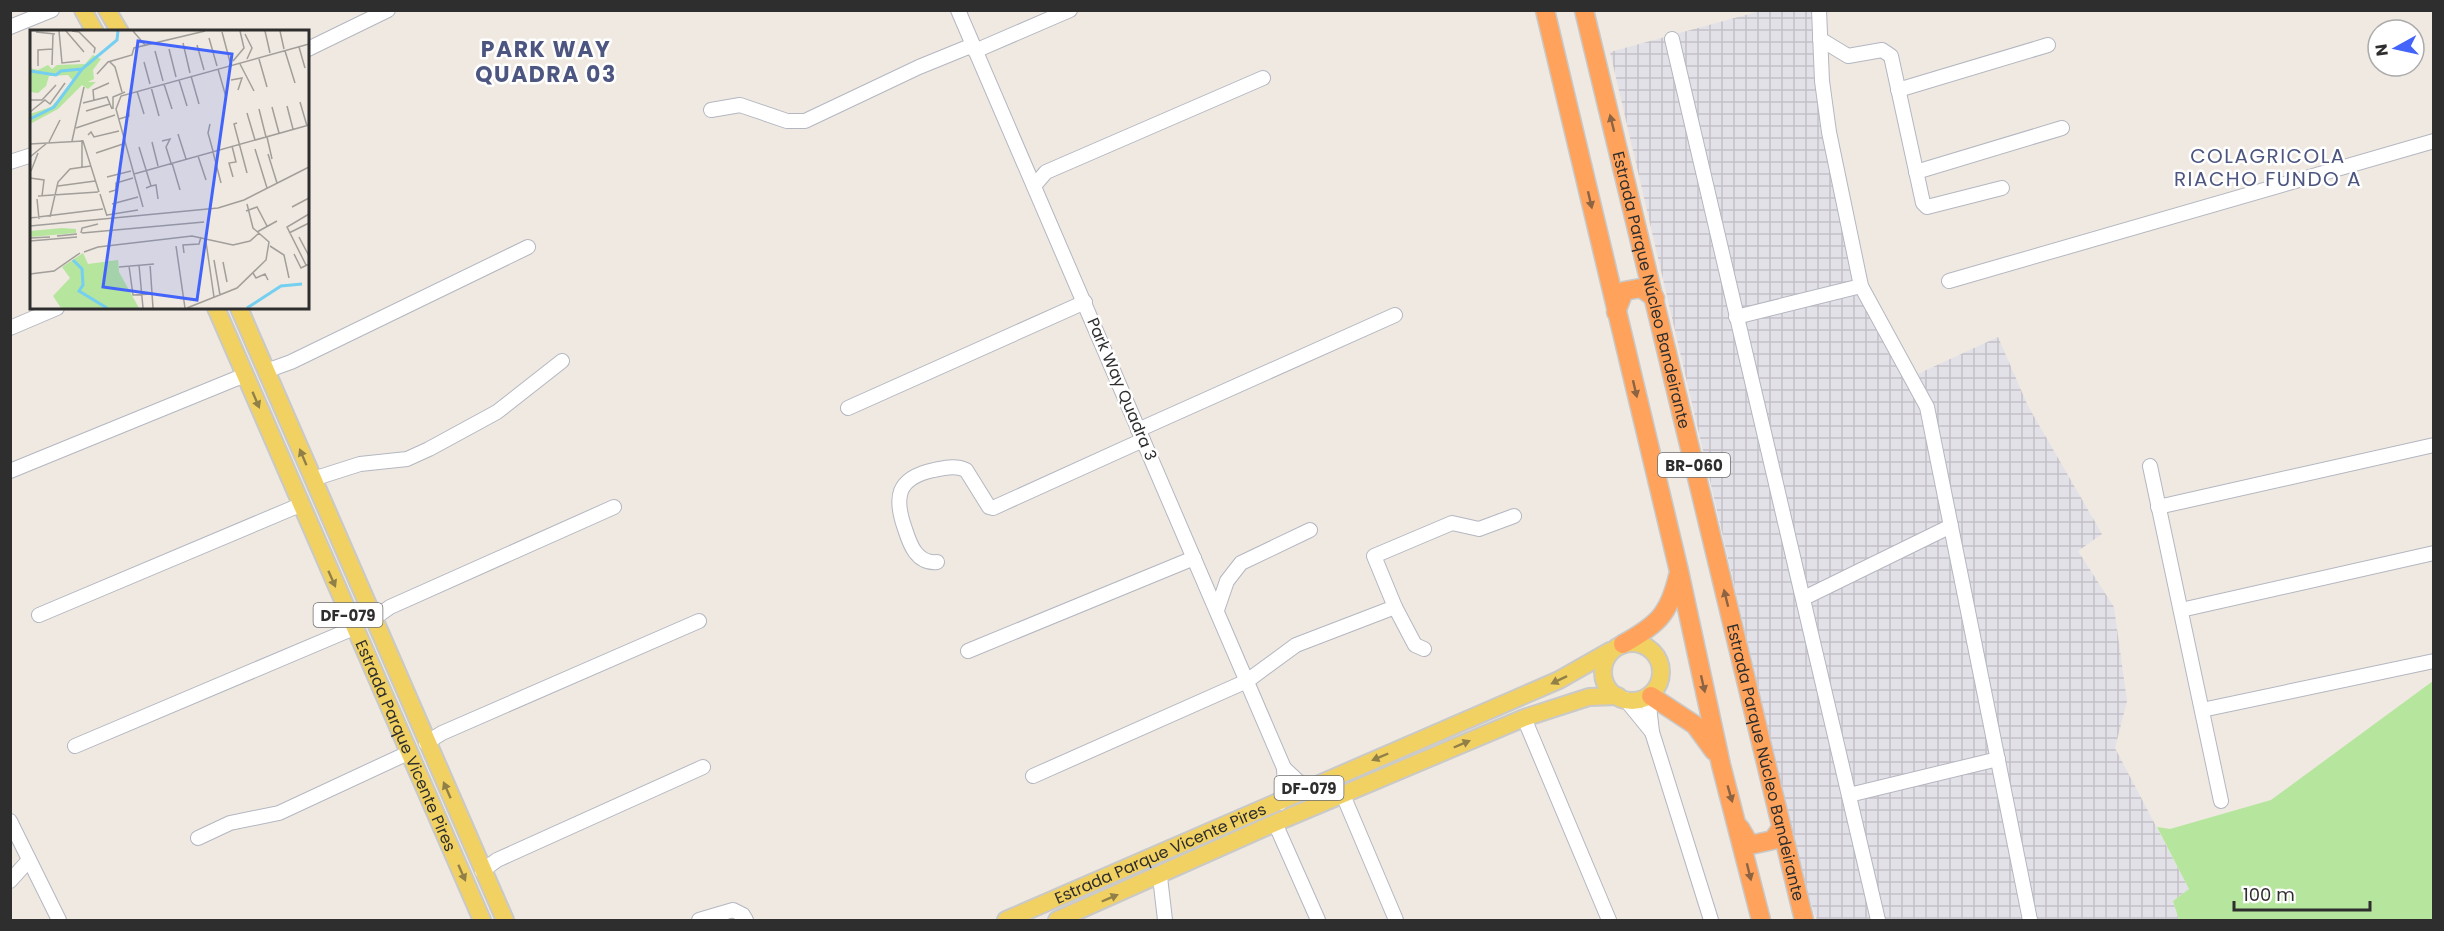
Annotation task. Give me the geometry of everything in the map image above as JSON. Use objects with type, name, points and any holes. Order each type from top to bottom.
[{"type":"highway","name":"BR-060","points":[[1545,10],[1678,571],[1721,765],[1738,824],[1761,921]]},
{"type":"highway","name":"Estrada Parque Núcleo Bandeirante","points":[[1584,10],[1804,921]]},
{"type":"highway","points":[[1616,312],[1624,291],[1641,288],[1655,298]]},
{"type":"highway","points":[[1616,648],[1662,617],[1673,595],[1678,571]]},
{"type":"highway","points":[[1649,696],[1695,725],[1707,739],[1721,765]]},
{"type":"highway","points":[[1738,824],[1750,845],[1773,840],[1781,828]]},
{"type":"main road","points":[[83,10],[94,30]]},
{"type":"main road","points":[[108,11],[119,30]]},
{"type":"main road","name":"Estrada Parque Vicente Pires","points":[[216,309],[482,921]]},
{"type":"main road","name":"Estrada Parque Vicente Pires","points":[[238,309],[505,921]]},
{"type":"main road","points":[[1621,698],[1607,686],[1602,672],[1616,648],[1644,646],[1655,656],[1661,675],[1649,696]]},
{"type":"main road","name":"Estrada Parque Vicente Pires","points":[[1006,921],[1559,680],[1616,648]]},
{"type":"main road","name":"Estrada Parque Vicente Pires","points":[[1061,919],[1275,823],[1524,718],[1589,697],[1621,698],[1634,702],[1649,696]]},
{"type":"main road","points":[[1056,899],[1056,908],[1061,919]]},
{"type":"street","points":[[10,27],[52,10]]},
{"type":"street","points":[[309,49],[388,10]]},
{"type":"street","name":"Park Way Quadra 3","points":[[958,10],[1284,768],[1285,791],[1280,803]]},
{"type":"street","points":[[711,110],[740,105],[787,121],[805,121],[919,67],[1070,10]]},
{"type":"street","points":[[1819,10],[1829,132],[1861,286],[1927,407],[2030,921]]},
{"type":"street","points":[[1672,39],[1878,921]]},
{"type":"street","points":[[1820,39],[1848,56],[1882,50],[1891,56],[1923,203],[1927,207],[2002,188]]},
{"type":"street","points":[[1898,90],[2048,45]]},
{"type":"street","points":[[1034,186],[1046,172],[1263,78]]},
{"type":"street","points":[[1916,172],[2061,128]]},
{"type":"street","points":[[1949,281],[2433,141]]},
{"type":"street","points":[[10,162],[30,156]]},
{"type":"street","points":[[1027,170],[1046,172]]},
{"type":"street","points":[[266,371],[291,362],[528,247]]},
{"type":"street","points":[[1736,317],[1861,286]]},
{"type":"street","points":[[848,408],[1085,302]]},
{"type":"street","points":[[10,328],[55,309]]},
{"type":"street","points":[[937,562],[921,559],[913,550],[898,510],[898,499],[903,487],[914,479],[929,471],[960,467],[966,470],[993,508],[1140,435],[1395,315]]},
{"type":"street","points":[[313,479],[360,464],[407,459],[429,449],[497,412],[562,361]]},
{"type":"street","points":[[10,471],[245,375]]},
{"type":"street","points":[[2158,507],[2433,445]]},
{"type":"street","points":[[2150,466],[2221,801]]},
{"type":"street","points":[[39,615],[300,505]]},
{"type":"street","points":[[373,619],[390,608],[614,507]]},
{"type":"street","points":[[1424,650],[1415,645],[1395,607],[1374,556],[1452,523],[1479,529],[1514,516]]},
{"type":"street","points":[[1804,598],[1951,526]]},
{"type":"street","points":[[1217,610],[1227,581],[1241,563],[1310,530]]},
{"type":"street","points":[[2181,610],[2433,553]]},
{"type":"street","points":[[968,651],[1194,558]]},
{"type":"street","points":[[1033,776],[1247,681],[1296,645],[1395,607]]},
{"type":"street","points":[[426,743],[442,733],[699,621]]},
{"type":"street","points":[[75,746],[354,628]]},
{"type":"street","points":[[2202,710],[2433,661]]},
{"type":"street","points":[[1649,696],[1652,732],[1711,921]]},
{"type":"street","points":[[1621,698],[1652,732]]},
{"type":"street","points":[[1524,718],[1609,921]]},
{"type":"street","points":[[198,838],[230,824],[279,813],[408,753]]},
{"type":"street","points":[[1849,795],[1998,759]]},
{"type":"street","points":[[482,871],[497,860],[703,767]]},
{"type":"street","name":"Park Way Quadra 3","points":[[1284,768],[1309,788]]},
{"type":"street","points":[[1343,795],[1396,921]]},
{"type":"street","points":[[10,821],[59,921]]},
{"type":"street","points":[[1275,823],[1318,921]]},
{"type":"street","points":[[10,881],[29,860]]},
{"type":"street","points":[[1160,876],[1165,921]]},
{"type":"street","points":[[699,921],[733,910],[743,915],[746,921]]},
{"type":"shaded area","points":[[1760,11],[1814,11],[1819,79],[1832,186],[1859,286],[1909,378],[1998,337],[2028,406],[2102,534],[2078,551],[2114,607],[2127,701],[2115,748],[2189,889],[2173,901],[2179,920],[1817,920],[1804,884],[1610,52]]},
{"type":"green space","points":[[2433,681],[2433,920],[2179,920],[2173,901],[2189,889],[2157,827],[2170,829],[2271,800]]},
{"type":"district","name":"PARK WAY QUADRA 03","points":[[546,62]]},
{"type":"district","name":"COLAGRICOLA RIACHO FUNDO A","points":[[2268,168]]}]
